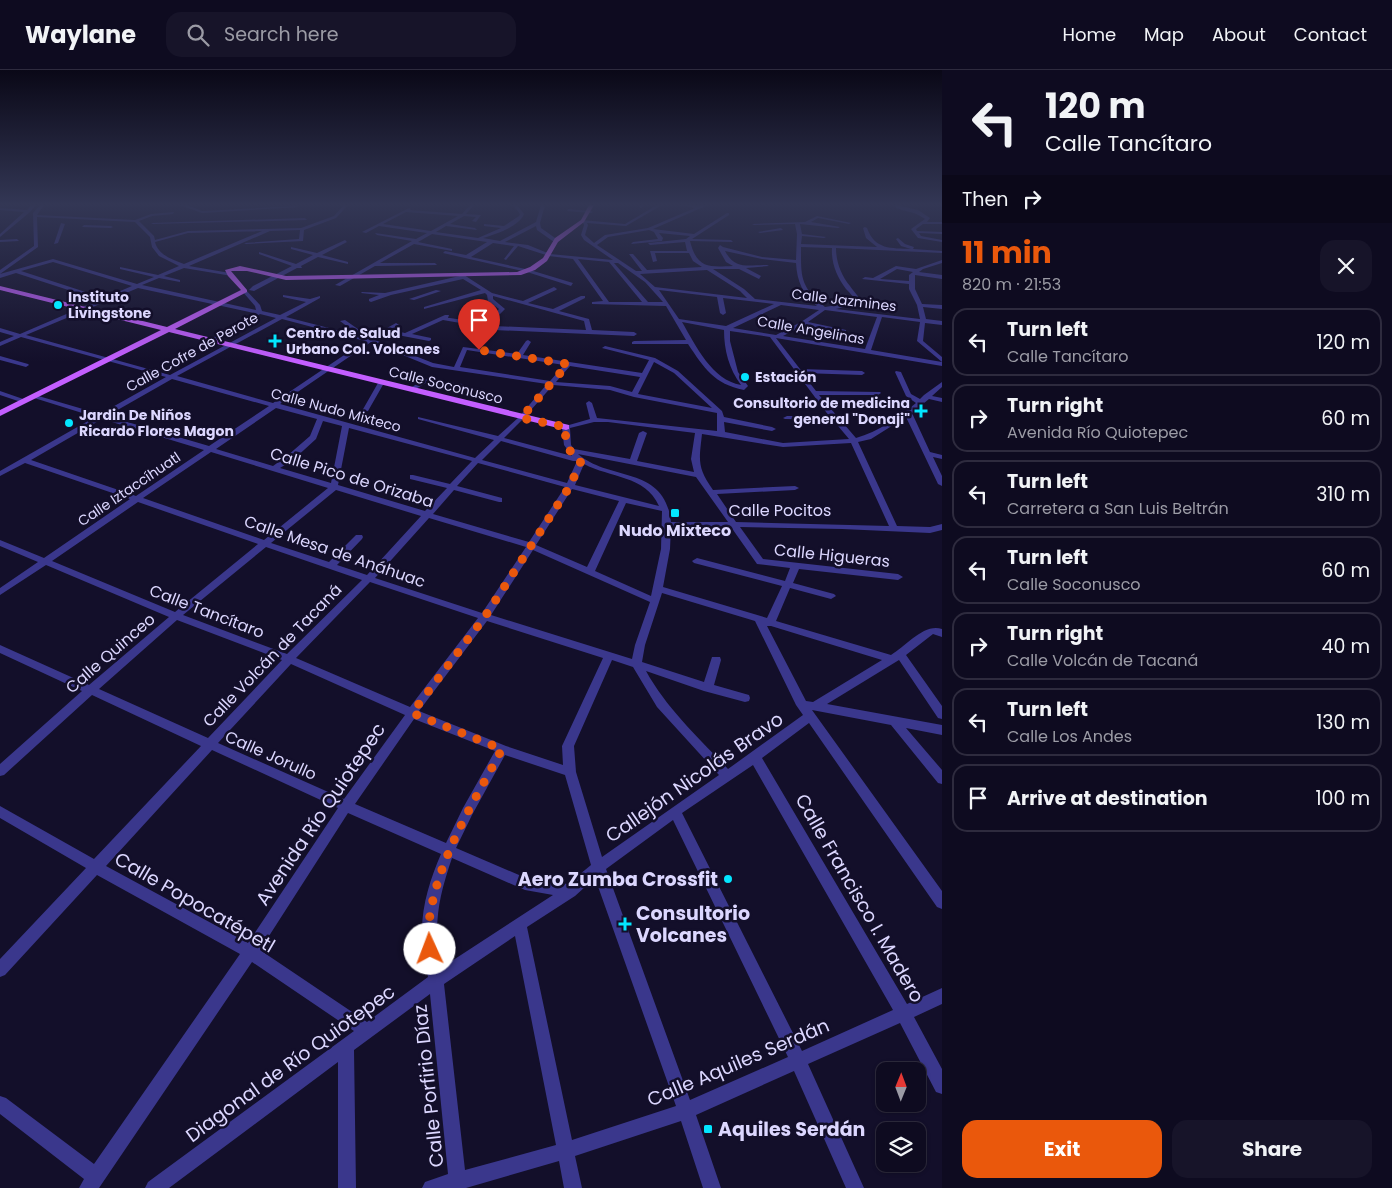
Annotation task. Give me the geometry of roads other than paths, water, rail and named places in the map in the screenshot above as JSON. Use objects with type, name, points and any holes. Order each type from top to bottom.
[{"type":"main road","points":[[0,413],[249,291],[230,275],[228,270],[235,268],[274,277],[464,277],[514,275],[528,271],[546,257]]},
{"type":"main road","name":"Calle Soconusco","points":[[0,288],[521,418],[566,427]]},
{"type":"street","points":[[0,272],[21,257]]},
{"type":"street","points":[[161,257],[186,266],[230,275]]},
{"type":"street","points":[[0,344],[206,257]]},
{"type":"street","points":[[272,257],[305,268]]},
{"type":"street","points":[[259,312],[258,306],[249,291],[314,257]]},
{"type":"street","points":[[326,257],[346,263]]},
{"type":"street","points":[[338,285],[349,277],[387,257]]},
{"type":"street","points":[[468,257],[528,271],[571,284]]},
{"type":"street","points":[[574,257],[607,303]]},
{"type":"street","points":[[575,257],[620,262]]},
{"type":"street","points":[[613,257],[654,288],[667,304],[689,342],[708,366],[735,388],[744,388],[745,386],[735,372],[732,363],[727,328],[779,304]]},
{"type":"street","points":[[633,257],[646,272]]},
{"type":"street","points":[[693,257],[706,268],[742,290],[754,301]]},
{"type":"street","points":[[726,257],[728,261],[759,277]]},
{"type":"street","points":[[759,257],[799,262]]},
{"type":"street","points":[[799,257],[797,267],[803,288],[824,309]]},
{"type":"street","points":[[833,257],[842,277],[860,301],[824,309],[803,324],[774,336],[814,393],[854,441],[894,528]]},
{"type":"street","points":[[0,276],[53,260],[138,286],[218,305],[281,317],[370,340],[432,365],[550,383],[595,386],[772,429]]},
{"type":"street","points":[[610,262],[646,303]]},
{"type":"street","points":[[942,262],[935,262],[912,275],[912,289],[920,305],[923,320],[920,341],[942,360]]},
{"type":"street","points":[[372,265],[435,264]]},
{"type":"street","points":[[635,273],[737,266],[768,266]]},
{"type":"street","points":[[874,280],[896,267],[942,277]]},
{"type":"street","points":[[122,268],[178,281]]},
{"type":"street","points":[[16,272],[104,300]]},
{"type":"street","points":[[371,300],[413,288],[464,277],[487,292],[587,320],[589,333]]},
{"type":"street","points":[[866,279],[912,283]]},
{"type":"street","points":[[413,288],[428,294]]},
{"type":"street","name":"Calle Jazmines","points":[[654,288],[942,323]]},
{"type":"street","points":[[523,303],[554,289]]},
{"type":"street","points":[[412,299],[438,291]]},
{"type":"street","points":[[426,308],[487,292]]},
{"type":"street","points":[[442,318],[464,323],[487,319],[500,312],[502,308],[490,300],[487,292]]},
{"type":"street","points":[[364,293],[389,294]]},
{"type":"street","points":[[285,296],[311,301]]},
{"type":"street","name":"Calle Cofre de Perote","points":[[1,473],[230,344],[318,297]]},
{"type":"street","points":[[554,311],[583,297]]},
{"type":"street","points":[[720,297],[722,313]]},
{"type":"street","points":[[594,303],[667,304]]},
{"type":"street","points":[[920,305],[942,308]]},
{"type":"street","points":[[213,340],[259,312]]},
{"type":"street","points":[[408,334],[452,314]]},
{"type":"street","points":[[866,352],[880,316]]},
{"type":"street","points":[[487,319],[494,328]]},
{"type":"street","name":"Calle Angelinas","points":[[677,320],[942,364]]},
{"type":"street","points":[[343,321],[370,340]]},
{"type":"street","points":[[803,324],[844,331]]},
{"type":"street","name":"Calle Iztaccíhuatl","points":[[0,592],[370,340],[396,325]]},
{"type":"street","points":[[466,330],[494,328],[634,334]]},
{"type":"street","name":"Calle Nudo Mixteco","points":[[0,330],[346,426],[666,510]]},
{"type":"street","points":[[387,331],[429,338]]},
{"type":"street","points":[[519,356],[528,342]]},
{"type":"street","points":[[634,343],[689,342]]},
{"type":"street","points":[[494,352],[499,343]]},
{"type":"street","points":[[457,368],[465,348],[643,375]]},
{"type":"street","points":[[605,348],[653,359],[676,372],[720,416],[721,434]]},
{"type":"street","points":[[0,358],[26,365]]},
{"type":"street","points":[[634,395],[653,359]]},
{"type":"street","name":"Calle Volcán de Tacaná","points":[[3,961],[97,868],[289,659],[369,578],[477,460],[521,418],[568,364]]},
{"type":"street","points":[[799,372],[862,373]]},
{"type":"street","points":[[898,372],[908,395],[923,399],[942,400]]},
{"type":"street","points":[[410,390],[425,381],[462,386]]},
{"type":"street","points":[[365,410],[381,383]]},
{"type":"street","points":[[578,460],[564,439],[566,427],[594,420],[721,434],[783,446],[854,441],[868,437],[908,413],[942,384]]},
{"type":"street","points":[[0,393],[21,402]]},
{"type":"street","points":[[814,393],[878,393]]},
{"type":"street","name":"Calle Pico de Orizaba","points":[[33,396],[531,546],[655,602]]},
{"type":"street","points":[[0,398],[21,402]]},
{"type":"street","points":[[589,403],[594,420]]},
{"type":"street","points":[[908,413],[942,484]]},
{"type":"street","points":[[275,468],[290,458],[314,437],[321,418]]},
{"type":"street","points":[[420,418],[578,460],[651,486],[660,497],[666,510],[664,565],[659,590],[640,645],[637,664],[654,695],[726,775]]},
{"type":"street","points":[[787,418],[834,418]]},
{"type":"street","points":[[334,487],[346,426]]},
{"type":"street","points":[[570,450],[699,475],[695,459],[698,431]]},
{"type":"street","points":[[632,463],[643,433]]},
{"type":"street","points":[[927,454],[942,457]]},
{"type":"street","name":"Calle Mesa de Anáhuac","points":[[24,460],[484,618],[745,698]]},
{"type":"street","name":"Avenida Río Quiotepec","points":[[92,1182],[250,952],[346,806],[412,713],[484,618],[570,486],[578,460]]},
{"type":"street","name":"Calle Higueras","points":[[699,475],[736,525],[760,562],[898,577]]},
{"type":"street","points":[[413,477],[499,500]]},
{"type":"street","name":"Calle Quinceo","points":[[0,771],[176,616],[334,487]]},
{"type":"street","points":[[712,492],[795,488]]},
{"type":"street","points":[[589,573],[624,500]]},
{"type":"street","name":"Calle Pocitos","points":[[666,524],[842,526],[930,530],[942,527]]},
{"type":"street","points":[[332,566],[359,537]]},
{"type":"street","name":"Calle Tancítaro","points":[[0,543],[176,616],[289,659],[412,713],[502,749],[570,772]]},
{"type":"street","points":[[697,561],[831,596]]},
{"type":"street","points":[[770,623],[796,566]]},
{"type":"street","points":[[659,590],[770,623],[896,657],[942,715]]},
{"type":"street","points":[[759,619],[802,705],[813,711],[942,730]]},
{"type":"street","name":"Callejón Nicolás Bravo","points":[[598,867],[675,810],[756,757],[813,711],[936,632]]},
{"type":"street","name":"Calle Jorullo","points":[[0,649],[209,745],[525,884],[570,891]]},
{"type":"street","points":[[609,655],[568,746],[570,772],[598,867],[712,1188]]},
{"type":"street","points":[[708,688],[716,660]]},
{"type":"street","points":[[813,711],[942,902]]},
{"type":"street","points":[[895,722],[942,778]]},
{"type":"street","name":"Calle Porfirio Díaz","points":[[458,1185],[436,980],[430,949],[429,924],[436,890],[448,850],[502,749]]},
{"type":"street","name":"Calle Francisco I. Madero","points":[[756,757],[903,1012],[942,1086]]},
{"type":"street","points":[[675,810],[798,1060],[855,1188]]},
{"type":"street","name":"Calle Popocatépetl","points":[[0,811],[97,868],[250,952],[367,1031]]},
{"type":"street","name":"Diagonal de Río Quiotepec","points":[[154,1188],[436,980],[520,926],[570,891],[598,867]]},
{"type":"street","points":[[520,926],[573,1188]]},
{"type":"street","name":"Calle Aquiles Serdán","points":[[431,1188],[458,1185],[686,1111],[942,996]]},
{"type":"street","points":[[346,1046],[347,1188]]},
{"type":"street","points":[[0,1104],[92,1182]]},
{"type":"place","name":"Instituto Livingstone","points":[[58,305]]},
{"type":"place","name":"Centro de Salud Urbano Col. Volcanes","points":[[275,341]]},
{"type":"place","name":"Estación","points":[[745,377]]},
{"type":"place","name":"Consultorio de medicina general \"Donaji\"","points":[[921,411]]},
{"type":"place","name":"Jardin De Niños Ricardo Flores Magon","points":[[69,423]]},
{"type":"place","name":"Nudo Mixteco","points":[[675,513]]},
{"type":"place","name":"Aero Zumba Crossfit","points":[[728,879]]},
{"type":"place","name":"Consultorio Volcanes","points":[[625,924]]},
{"type":"place","name":"Aquiles Serdán","points":[[708,1129]]}]
